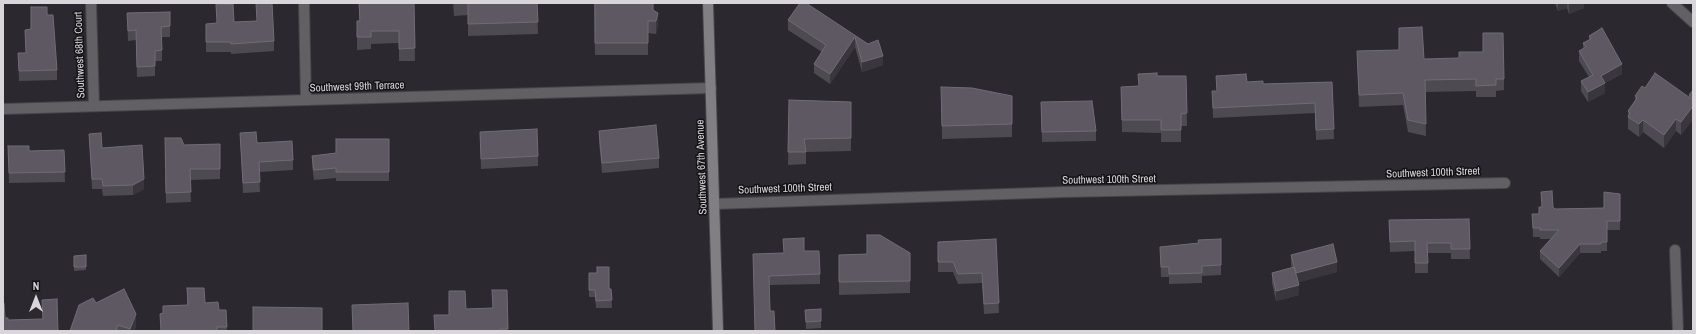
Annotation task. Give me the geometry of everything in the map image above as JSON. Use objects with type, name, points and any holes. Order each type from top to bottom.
[{"type":"main road","name":"Southwest 67th Avenue","points":[[708,3],[718,331]]},
{"type":"street","name":"Southwest 68th Court","points":[[91,3],[94,106]]},
{"type":"street","points":[[304,3],[306,100]]},
{"type":"street","points":[[1672,3],[1693,22]]},
{"type":"street","name":"Southwest 99th Terrace","points":[[3,109],[711,88]]},
{"type":"street","name":"Southwest 100th Street","points":[[714,204],[1056,192],[1505,183]]},
{"type":"street","points":[[1675,250],[1678,331]]},
{"type":"building","points":[[256,3],[272,3],[274,41],[231,44],[231,42],[206,42],[206,24],[217,23],[216,4],[233,4],[234,22],[257,21]]},
{"type":"building","points":[[359,3],[414,3],[415,48],[399,49],[399,31],[371,31],[371,37],[357,37],[357,21],[360,21]]},
{"type":"building","points":[[468,3],[537,3],[538,22],[468,24]]},
{"type":"building","points":[[595,3],[653,3],[653,10],[658,13],[656,21],[648,21],[648,43],[595,43]]},
{"type":"building","points":[[800,3],[806,3],[868,44],[878,40],[883,56],[862,62],[855,37],[830,74],[814,64],[826,45],[788,20]]},
{"type":"building","points":[[31,7],[47,7],[47,15],[53,15],[57,70],[19,71],[18,53],[26,53],[25,30],[31,29]]},
{"type":"building","points":[[170,12],[170,26],[161,27],[162,50],[155,51],[155,66],[137,67],[136,30],[128,31],[127,13]]},
{"type":"building","points":[[1422,27],[1424,59],[1459,58],[1459,52],[1483,52],[1483,33],[1503,33],[1504,79],[1496,79],[1496,85],[1476,86],[1476,79],[1425,80],[1426,124],[1408,120],[1403,93],[1359,95],[1357,51],[1399,50],[1399,28]]},
{"type":"building","points":[[1602,28],[1622,64],[1601,76],[1605,83],[1588,92],[1581,81],[1593,75],[1579,51],[1586,47],[1583,43],[1591,39],[1589,36]]},
{"type":"building","points":[[1157,73],[1157,76],[1186,76],[1187,113],[1181,114],[1181,130],[1161,130],[1161,120],[1122,120],[1121,87],[1139,86],[1138,74]]},
{"type":"building","points":[[1655,73],[1693,100],[1693,106],[1681,122],[1676,119],[1664,135],[1643,120],[1639,124],[1628,117],[1630,113],[1628,111],[1637,98],[1635,96],[1642,86],[1645,88]]},
{"type":"building","points":[[1246,74],[1247,82],[1263,81],[1263,84],[1332,82],[1334,129],[1316,130],[1315,103],[1213,108],[1212,91],[1217,91],[1216,76]]},
{"type":"building","points":[[941,87],[972,88],[1012,96],[1012,124],[942,126]]},
{"type":"building","points":[[1693,90],[1693,98],[1689,95]]},
{"type":"building","points":[[789,100],[851,102],[851,138],[804,139],[806,152],[788,152]]},
{"type":"building","points":[[1092,101],[1096,131],[1042,132],[1041,102]]},
{"type":"building","points":[[656,125],[659,158],[602,163],[599,131]]},
{"type":"building","points":[[537,129],[538,156],[481,159],[480,132]]},
{"type":"building","points":[[256,132],[257,143],[292,141],[293,160],[259,162],[260,182],[243,183],[240,133]]},
{"type":"building","points":[[101,133],[102,148],[142,145],[144,179],[133,185],[103,186],[102,179],[92,179],[89,134]]},
{"type":"building","points":[[165,138],[181,138],[184,145],[220,144],[220,169],[190,169],[191,192],[166,193]]},
{"type":"building","points":[[336,139],[389,139],[389,172],[336,172],[336,168],[314,170],[312,156],[336,153]]},
{"type":"building","points":[[8,146],[29,146],[29,151],[64,150],[65,172],[9,173]]},
{"type":"building","points":[[1552,191],[1553,207],[1555,209],[1604,208],[1604,192],[1620,194],[1620,221],[1607,221],[1607,242],[1601,242],[1601,244],[1580,244],[1559,268],[1540,251],[1559,230],[1540,230],[1540,228],[1533,228],[1532,214],[1539,214],[1539,207],[1542,207],[1541,192]]},
{"type":"building","points":[[1469,219],[1470,249],[1451,249],[1451,243],[1427,243],[1428,263],[1415,263],[1415,241],[1390,242],[1389,220]]},
{"type":"building","points":[[867,235],[880,235],[910,253],[910,281],[839,282],[839,255],[867,254]]},
{"type":"building","points":[[804,238],[804,251],[819,251],[820,274],[769,276],[770,311],[774,311],[775,331],[755,331],[753,254],[784,253],[783,239]]},
{"type":"building","points":[[996,239],[999,303],[984,304],[982,273],[958,274],[953,262],[938,262],[938,242]]},
{"type":"building","points":[[1221,239],[1221,265],[1202,266],[1202,273],[1169,274],[1169,267],[1161,267],[1160,247],[1199,243],[1198,240]]},
{"type":"building","points":[[1333,244],[1337,262],[1296,273],[1291,255]]},
{"type":"building","points":[[86,255],[86,267],[74,267],[74,256]]},
{"type":"building","points":[[597,267],[609,267],[609,289],[611,289],[612,300],[596,301],[595,290],[589,290],[589,273],[597,273]]},
{"type":"building","points":[[1294,267],[1299,285],[1276,291],[1272,273]]},
{"type":"building","points":[[187,288],[204,288],[205,303],[218,302],[219,310],[226,310],[227,327],[217,327],[217,331],[161,331],[160,314],[163,313],[163,306],[188,305]]},
{"type":"building","points":[[124,289],[136,314],[130,329],[118,325],[116,331],[70,331],[79,305],[93,298],[96,303]]},
{"type":"building","points":[[492,290],[507,290],[508,329],[500,329],[500,331],[435,331],[434,315],[449,315],[449,291],[465,291],[466,309],[493,308]]},
{"type":"building","points":[[57,299],[58,331],[3,331],[3,303],[5,318],[8,318],[8,320],[43,319],[42,300]]},
{"type":"building","points":[[408,303],[409,331],[353,331],[352,305]]},
{"type":"building","points":[[253,307],[322,308],[322,331],[253,331]]},
{"type":"building","points":[[821,309],[821,321],[806,322],[805,310]]}]
